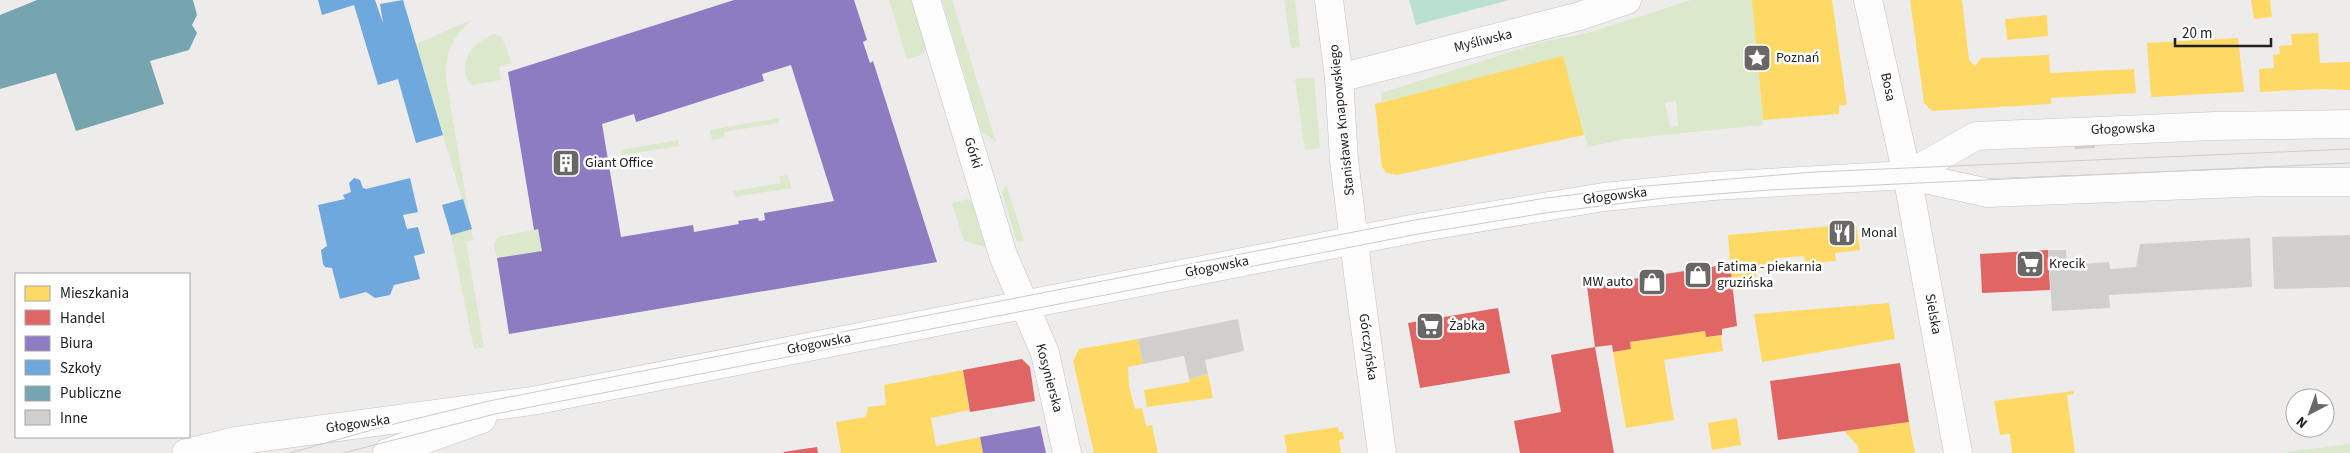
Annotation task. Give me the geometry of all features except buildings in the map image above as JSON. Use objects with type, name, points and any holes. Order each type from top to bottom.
[{"type":"street","name":"Górki","points":[[926,0],[1003,255],[1024,305]]},
{"type":"street","name":"Stanisława Knapowskiego","points":[[1329,0],[1339,78],[1344,160],[1354,241]]},
{"type":"street","name":"Myśliwska","points":[[1339,78],[1580,16],[1627,0]]},
{"type":"street","name":"Bosa","points":[[1868,0],[1907,175]]},
{"type":"street","name":"Głogowska","points":[[1907,175],[1976,136],[2215,126],[2350,124]]},
{"type":"street","name":"Głogowska","points":[[186,453],[235,441],[532,401],[1492,214],[1604,197],[1713,186],[1907,175],[1988,192],[2267,182],[2350,182]]},
{"type":"street","name":"Sielska","points":[[1907,175],[1958,453]]},
{"type":"street","name":"Górczyńska","points":[[1354,241],[1382,453]]},
{"type":"street","name":"Kosynierska","points":[[1024,305],[1045,353],[1067,453]]},
{"type":"street","name":"Głogowska","points":[[387,453],[532,401]]},
{"type":"green space","points":[[889,0],[911,0],[926,49],[922,55],[907,59]]},
{"type":"green space","points":[[942,0],[952,0],[996,142],[981,131]]},
{"type":"green space","points":[[1284,0],[1295,0],[1300,47],[1291,48]]},
{"type":"green space","points":[[1409,0],[1509,0],[1416,25]]},
{"type":"green space","points":[[1691,0],[1752,0],[1762,125],[1625,139],[1588,147],[1563,57],[1381,102],[1381,93],[1543,42],[1588,33]],"holes":[[[1676,101],[1678,126],[1670,127],[1665,102]]]},
{"type":"green space","points":[[473,19],[455,38],[447,61],[446,79],[473,240],[466,242],[484,347],[474,349],[451,235],[471,229],[416,44]]},
{"type":"green space","points":[[493,34],[501,36],[512,63],[499,67],[501,80],[472,85],[468,82],[466,74],[465,66],[467,59],[479,42]]},
{"type":"green space","points":[[1314,77],[1320,148],[1305,150],[1295,79]]},
{"type":"green space","points":[[779,118],[779,123],[724,132],[725,138],[712,140],[710,130]]},
{"type":"green space","points":[[678,140],[679,146],[622,155],[621,150]]},
{"type":"green space","points":[[788,175],[791,188],[734,197],[733,191],[781,183],[779,176]]},
{"type":"green space","points":[[1006,184],[1024,241],[1017,242],[1002,192]]},
{"type":"green space","points":[[968,199],[972,202],[986,247],[964,241],[952,203]]},
{"type":"green space","points":[[538,229],[542,251],[497,258],[494,245],[498,237]]},
{"type":"green space","points":[[2350,444],[2350,453],[2279,453]]},
{"type":"tram line","points":[[290,453],[386,426],[489,401],[1415,220],[1546,198],[1634,187],[1814,172],[2350,149]]},
{"type":"tram line","points":[[343,453],[495,414],[1418,234],[1545,213],[1664,198],[1769,190],[2350,163]]},
{"type":"place","name":"Poznań","points":[[1757,58]]},
{"type":"place","name":"Giant Office","points":[[566,163]]},
{"type":"place","name":"Monal","points":[[1842,233]]},
{"type":"place","name":"Krecik","points":[[2030,264]]},
{"type":"place","name":"Fatima - piekarnia gruzińska","points":[[1698,275]]},
{"type":"place","name":"MW auto","points":[[1652,282]]},
{"type":"place","name":"Żabka","points":[[1430,326]]}]
